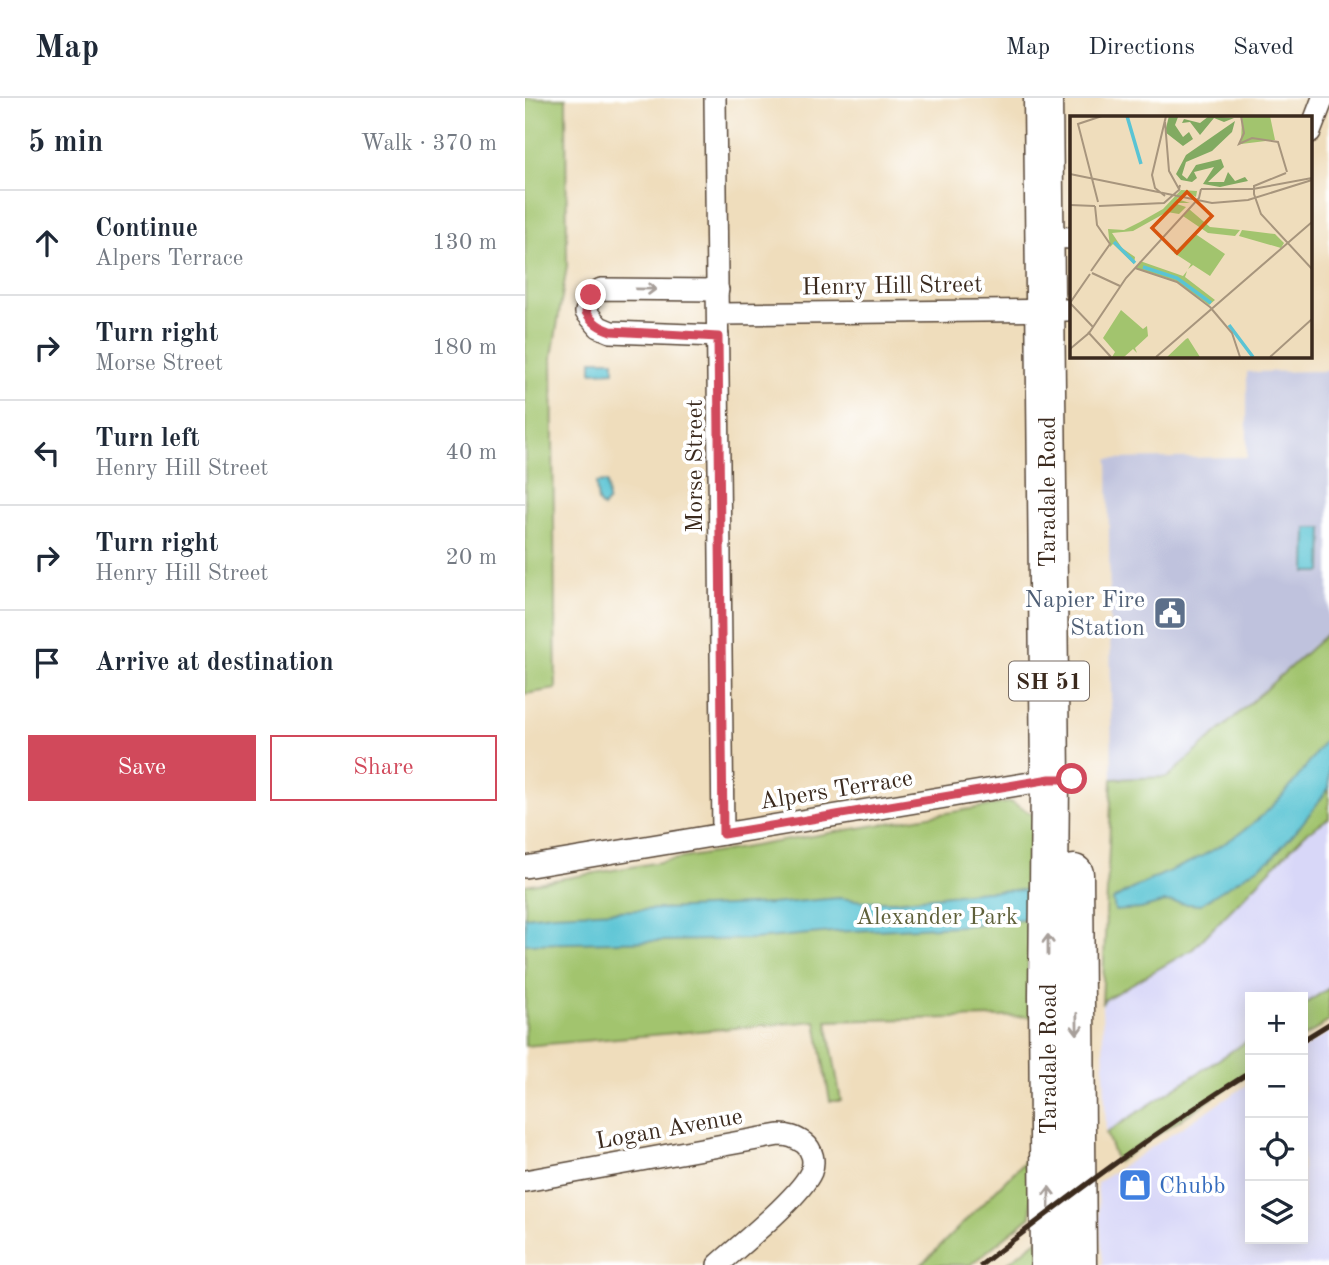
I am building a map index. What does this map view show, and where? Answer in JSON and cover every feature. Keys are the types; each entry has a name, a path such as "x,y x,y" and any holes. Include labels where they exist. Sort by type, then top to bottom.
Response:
{"highway":[{"name":"Taradale Road","path":"1043,98 1061,238"},
{"name":"Taradale Road","path":"1066,98 1057,309 1061,779 1077,1053 1077,1265"},
{"name":"Taradale Road","path":"1050,1265 1048,950 1061,779"}],"street":[{"name":"Morse Street","path":"715,98 723,834"},
{"path":"1311,129 1323,98"},
{"path":"718,290 601,289 591,295 586,312 599,327 611,331 718,337"},
{"name":"Henry Hill Street","path":"718,314 1057,309"},
{"name":"Alpers Terrace","path":"525,867 1061,779"},
{"name":"Logan Avenue","path":"525,1181 779,1135 797,1138 808,1146 813,1157 810,1175 718,1265"}],"shaded area":[{"path":"1329,371 1329,632 1168,777 1112,779 1108,459 1247,457 1247,372"},
{"path":"1329,818 1329,988 1308,1002 1308,992 1245,992 1245,1042 1106,1133 1104,1000 1305,834"},
{"path":"1329,1032 1329,1265 1103,1265 1097,1183 1245,1086 1245,1244 1308,1244 1308,1046"}],"green space":[{"path":"525,98 566,98 567,266 552,357 556,689 525,694"},
{"path":"1329,632 1329,818 1305,834 1193,949 1104,1000 1102,1004 1112,779 1168,777"},
{"name":"Alexander Park","path":"1011,802 1037,817 1041,1016 827,1021 841,1101 830,1101 816,1021 525,1046 525,885"},
{"path":"1329,988 1329,1021 1308,1035 1308,1002"},
{"path":"1245,1042 1245,1076 1117,1162 1106,1133"},
{"path":"1032,1154 1031,1216 970,1265 921,1265"},
{"path":"1045,1234 1042,1265 1005,1265"}],"water":[{"path":"592,360 614,360 614,371 592,372"},
{"path":"607,482 608,501 603,508 598,502 596,483"},
{"path":"1307,528 1323,528 1322,572 1306,572"},
{"path":"1329,733 1329,788 1271,859 1199,905 1165,902 1141,909 1115,911 1113,900 1214,850 1253,823 1286,792"},
{"path":"1029,890 1038,898 1031,918 960,926 832,932 755,939 525,944 525,917 552,914 771,904 839,898 895,901 985,891"}],"railway":[{"path":"1308,1037 1329,1024"},
{"path":"981,1265 1113,1165 1245,1075"}],"place":[{"name":"Napier Fire Station","path":"1170,613"},
{"name":"Chubb","path":"1135,1185"}],"route":[{"path":"591,295 586,312 599,327 611,331 718,337 723,834 1050,779 1072,779"}]}
